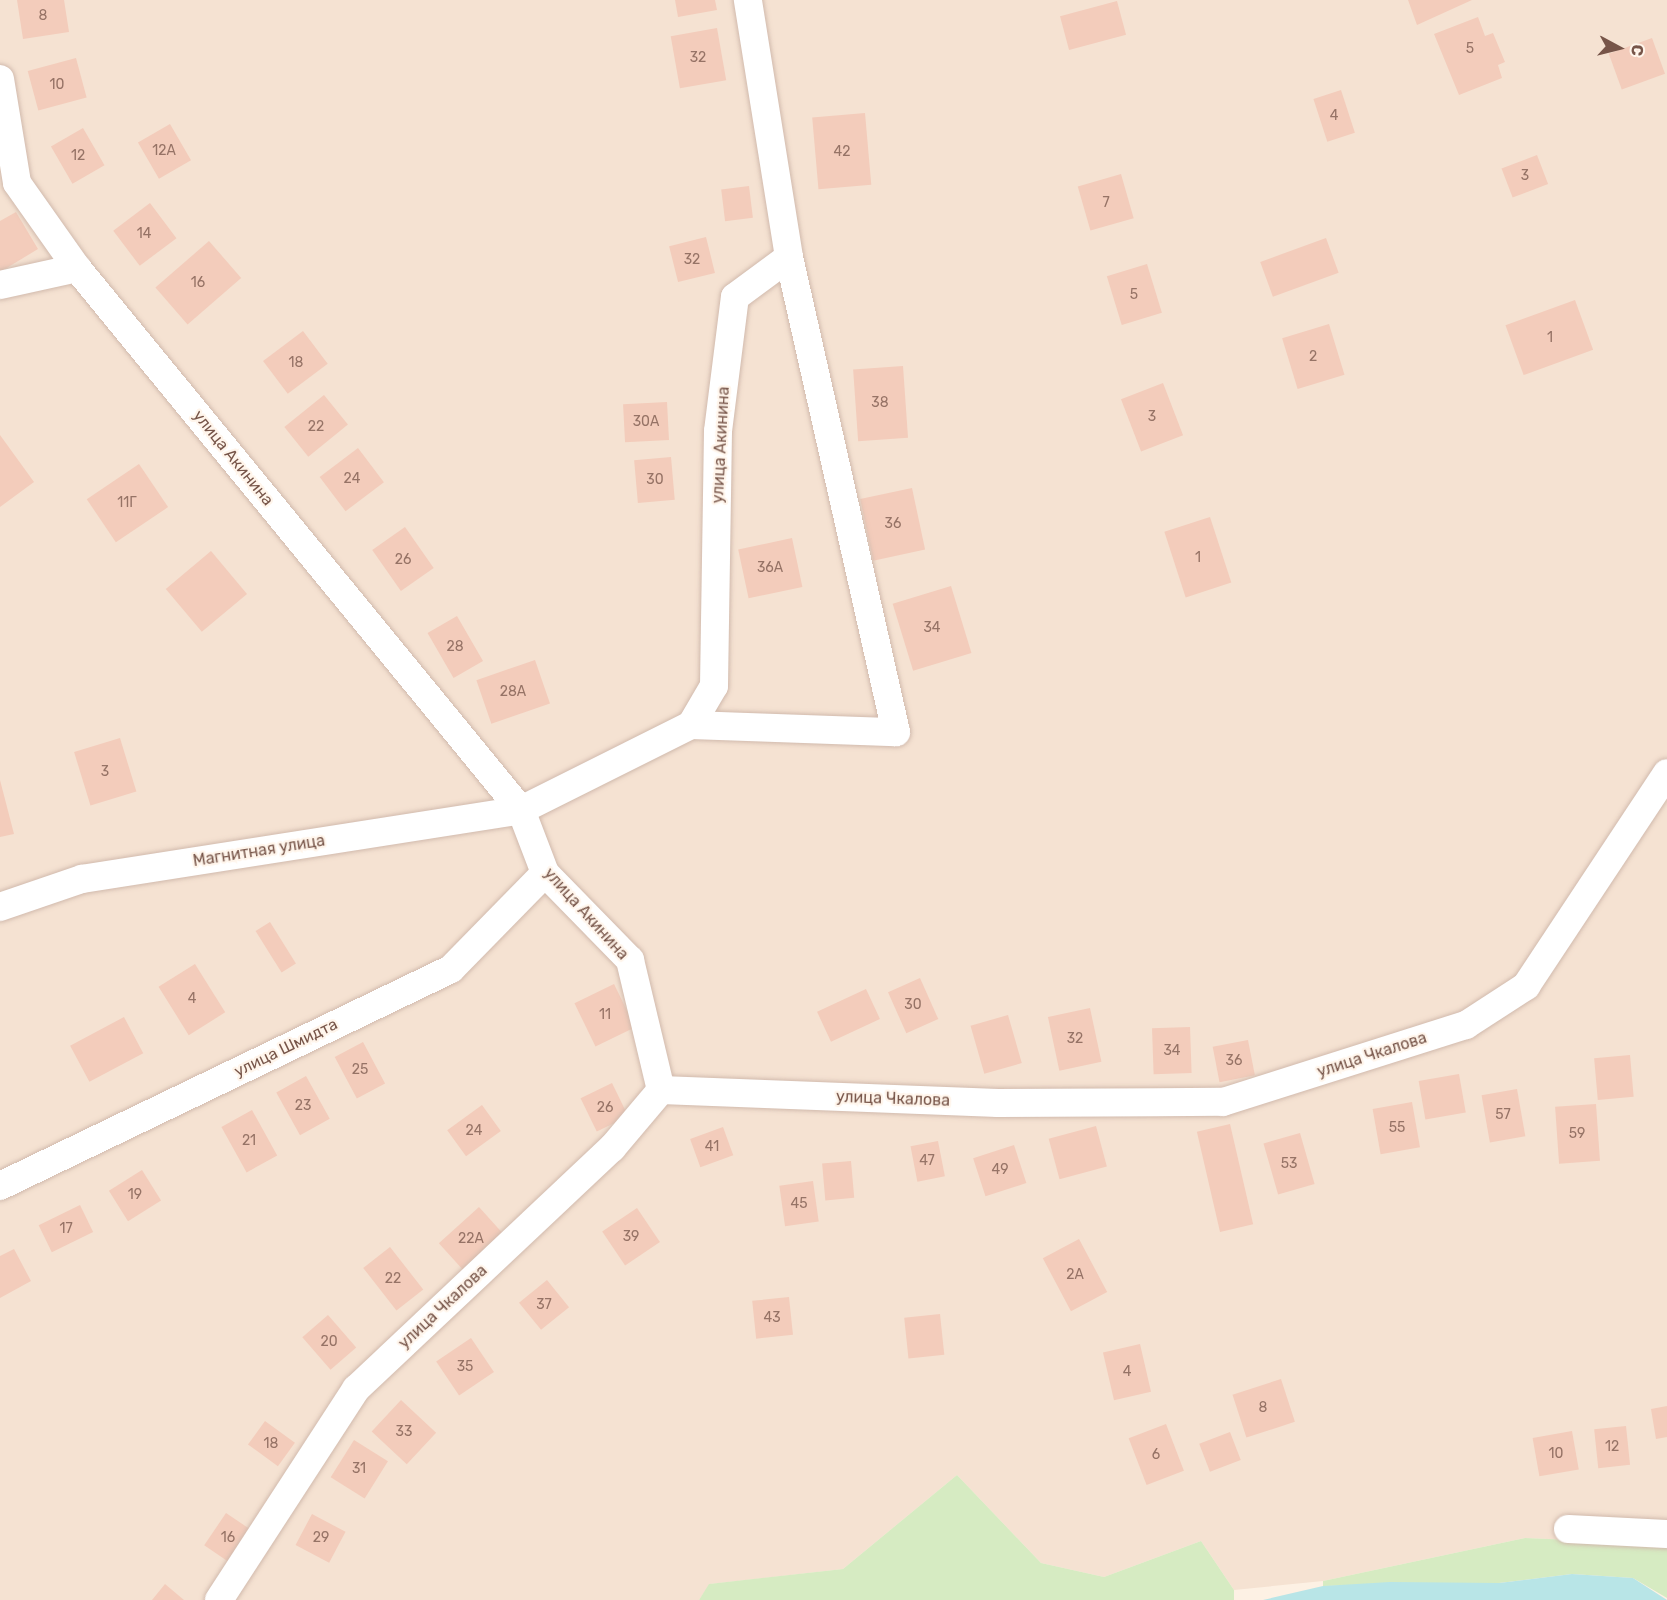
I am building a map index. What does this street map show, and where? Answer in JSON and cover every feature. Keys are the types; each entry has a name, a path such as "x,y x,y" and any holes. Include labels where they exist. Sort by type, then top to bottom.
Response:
{"street":[{"path":"521,810 691,725 896,732 789,257 748,0"},
{"name":"улица Акинина","path":"0,79 16,183 77,268 521,810 545,873 630,960 661,1090"},
{"name":"улица Акинина","path":"691,725 714,686 718,432 735,297 789,257"},
{"path":"0,285 77,268"},
{"name":"улица Чкалова","path":"219,1600 356,1389 612,1148 661,1090 998,1103 1223,1102 1466,1025 1526,986 1667,773"},
{"name":"Магнитная улица","path":"0,907 82,879 521,810"},
{"name":"улица Шмидта","path":"0,1186 451,969 545,873"},
{"path":"1568,1529 1667,1534"}],"shaded area":[{"path":"0,0 1667,0 1667,1544 1525,1538 1323,1581 1234,1590 1201,1541 1104,1577 1041,1563 957,1475 843,1569 710,1584 699,1600 0,1600"}],"green space":[{"path":"957,1475 1041,1563 1104,1577 1201,1541 1234,1590 1234,1600 699,1600 709,1584 843,1569"},
{"path":"1525,1538 1667,1544 1667,1598 1633,1578 1572,1574 1499,1583 1323,1586 1323,1581"}],"water":[{"path":"1572,1574 1633,1578 1667,1600 1263,1600 1323,1586 1390,1582 1499,1583"}],"building":[{"path":"17,0 64,0 69,32 23,39"},
{"path":"675,0 715,0 717,10 678,17"},
{"path":"1408,0 1472,0 1417,25"},
{"path":"1117,1 1126,35 1069,50 1060,16"},
{"path":"1478,17 1485,36 1493,33 1505,62 1498,65 1502,78 1459,95 1434,34"},
{"path":"717,28 726,80 680,88 671,36"},
{"path":"1652,38 1665,74 1622,89 1609,54"},
{"path":"76,58 87,98 38,111 28,71"},
{"path":"1341,90 1355,133 1327,142 1313,99"},
{"path":"865,113 871,185 818,189 812,118"},
{"path":"170,124 191,160 159,179 138,142"},
{"path":"83,128 105,165 72,184 51,146"},
{"path":"1537,155 1548,184 1513,198 1502,169"},
{"path":"1121,174 1134,218 1090,231 1078,186"},
{"path":"749,186 753,218 725,221 721,189"},
{"path":"150,203 176,238 140,266 113,231"},
{"path":"16,212 38,249 0,272 0,221"},
{"path":"706,237 715,273 678,282 669,246"},
{"path":"1326,238 1339,273 1273,297 1260,262"},
{"path":"209,241 241,278 188,325 155,288"},
{"path":"1147,264 1162,313 1122,325 1107,276"},
{"path":"1575,300 1593,350 1524,375 1505,325"},
{"path":"1329,324 1344,375 1298,389 1282,338"},
{"path":"303,331 328,364 288,394 263,361"},
{"path":"903,366 908,438 858,441 853,369"},
{"path":"1163,383 1183,435 1141,451 1121,399"},
{"path":"324,395 348,425 308,457 284,427"},
{"path":"667,402 669,440 625,442 623,404"},
{"path":"0,435 34,482 0,507"},
{"path":"358,448 384,482 346,511 320,477"},
{"path":"671,457 675,500 638,503 634,460"},
{"path":"139,464 168,507 116,542 87,499"},
{"path":"912,488 925,550 873,561 860,499"},
{"path":"1210,517 1231,583 1186,597 1164,532"},
{"path":"405,527 434,568 401,591 372,550"},
{"path":"792,538 802,587 749,598 738,549"},
{"path":"211,551 247,594 202,632 166,589"},
{"path":"951,586 971,653 913,671 893,604"},
{"path":"457,616 483,661 454,678 428,633"},
{"path":"535,660 550,703 491,724 476,680"},
{"path":"120,738 136,792 90,806 74,752"},
{"path":"0,780 14,834 0,837"},
{"path":"270,922 296,964 282,973 256,931"},
{"path":"195,964 225,1012 189,1035 159,987"},
{"path":"920,978 938,1019 906,1033 888,992"},
{"path":"614,984 635,1027 595,1046 574,1003"},
{"path":"866,989 880,1019 831,1042 817,1012"},
{"path":"1090,1008 1101,1062 1059,1071 1048,1017"},
{"path":"1008,1015 1022,1063 984,1074 971,1026"},
{"path":"124,1017 143,1053 89,1082 70,1046"},
{"path":"1190,1027 1192,1073 1154,1074 1152,1028"},
{"path":"1248,1040 1255,1075 1220,1082 1213,1047"},
{"path":"363,1042 385,1083 357,1099 335,1057"},
{"path":"1630,1055 1634,1097 1598,1100 1594,1058"},
{"path":"1459,1074 1466,1112 1425,1120 1419,1081"},
{"path":"306,1076 330,1119 300,1135 276,1092"},
{"path":"612,1083 628,1116 597,1132 581,1098"},
{"path":"1517,1089 1525,1136 1490,1143 1482,1095"},
{"path":"1412,1102 1420,1147 1381,1154 1373,1109"},
{"path":"1596,1104 1600,1161 1559,1164 1555,1107"},
{"path":"482,1105 501,1131 466,1156 447,1130"},
{"path":"252,1110 277,1155 247,1172 221,1127"},
{"path":"1230,1124 1253,1224 1220,1232 1197,1132"},
{"path":"1096,1126 1107,1167 1060,1179 1049,1139"},
{"path":"723,1127 733,1155 700,1167 690,1139"},
{"path":"1300,1133 1315,1184 1278,1194 1263,1143"},
{"path":"938,1141 945,1176 917,1182 911,1146"},
{"path":"1014,1145 1026,1183 985,1196 973,1158"},
{"path":"851,1161 854,1198 825,1200 822,1164"},
{"path":"142,1170 161,1201 128,1221 109,1191"},
{"path":"813,1181 819,1222 785,1226 779,1186"},
{"path":"80,1205 93,1232 52,1252 39,1225"},
{"path":"479,1207 504,1235 464,1271 439,1243"},
{"path":"637,1208 660,1242 625,1265 602,1231"},
{"path":"1079,1239 1107,1292 1071,1311 1043,1258"},
{"path":"390,1247 423,1290 396,1310 363,1268"},
{"path":"14,1249 31,1281 0,1298 0,1256"},
{"path":"547,1280 569,1307 541,1330 519,1303"},
{"path":"789,1297 793,1335 756,1339 752,1301"},
{"path":"940,1314 944,1355 908,1359 904,1318"},
{"path":"328,1315 356,1347 331,1370 302,1337"},
{"path":"471,1338 494,1372 459,1395 436,1361"},
{"path":"1140,1344 1151,1392 1114,1400 1103,1353"},
{"path":"1281,1379 1295,1422 1246,1438 1232,1395"},
{"path":"401,1400 436,1433 407,1464 372,1431"},
{"path":"1667,1406 1667,1437 1656,1439 1651,1409"},
{"path":"265,1421 295,1443 278,1466 248,1444"},
{"path":"1166,1424 1184,1471 1147,1485 1129,1438"},
{"path":"1626,1426 1630,1465 1598,1468 1594,1429"},
{"path":"1572,1431 1579,1469 1539,1476 1533,1438"},
{"path":"1230,1432 1241,1460 1210,1472 1199,1444"},
{"path":"354,1440 388,1461 365,1499 331,1477"},
{"path":"226,1513 253,1531 231,1563 204,1545"},
{"path":"312,1514 346,1532 329,1563 296,1545"},
{"path":"165,1584 184,1600 152,1600"}]}
